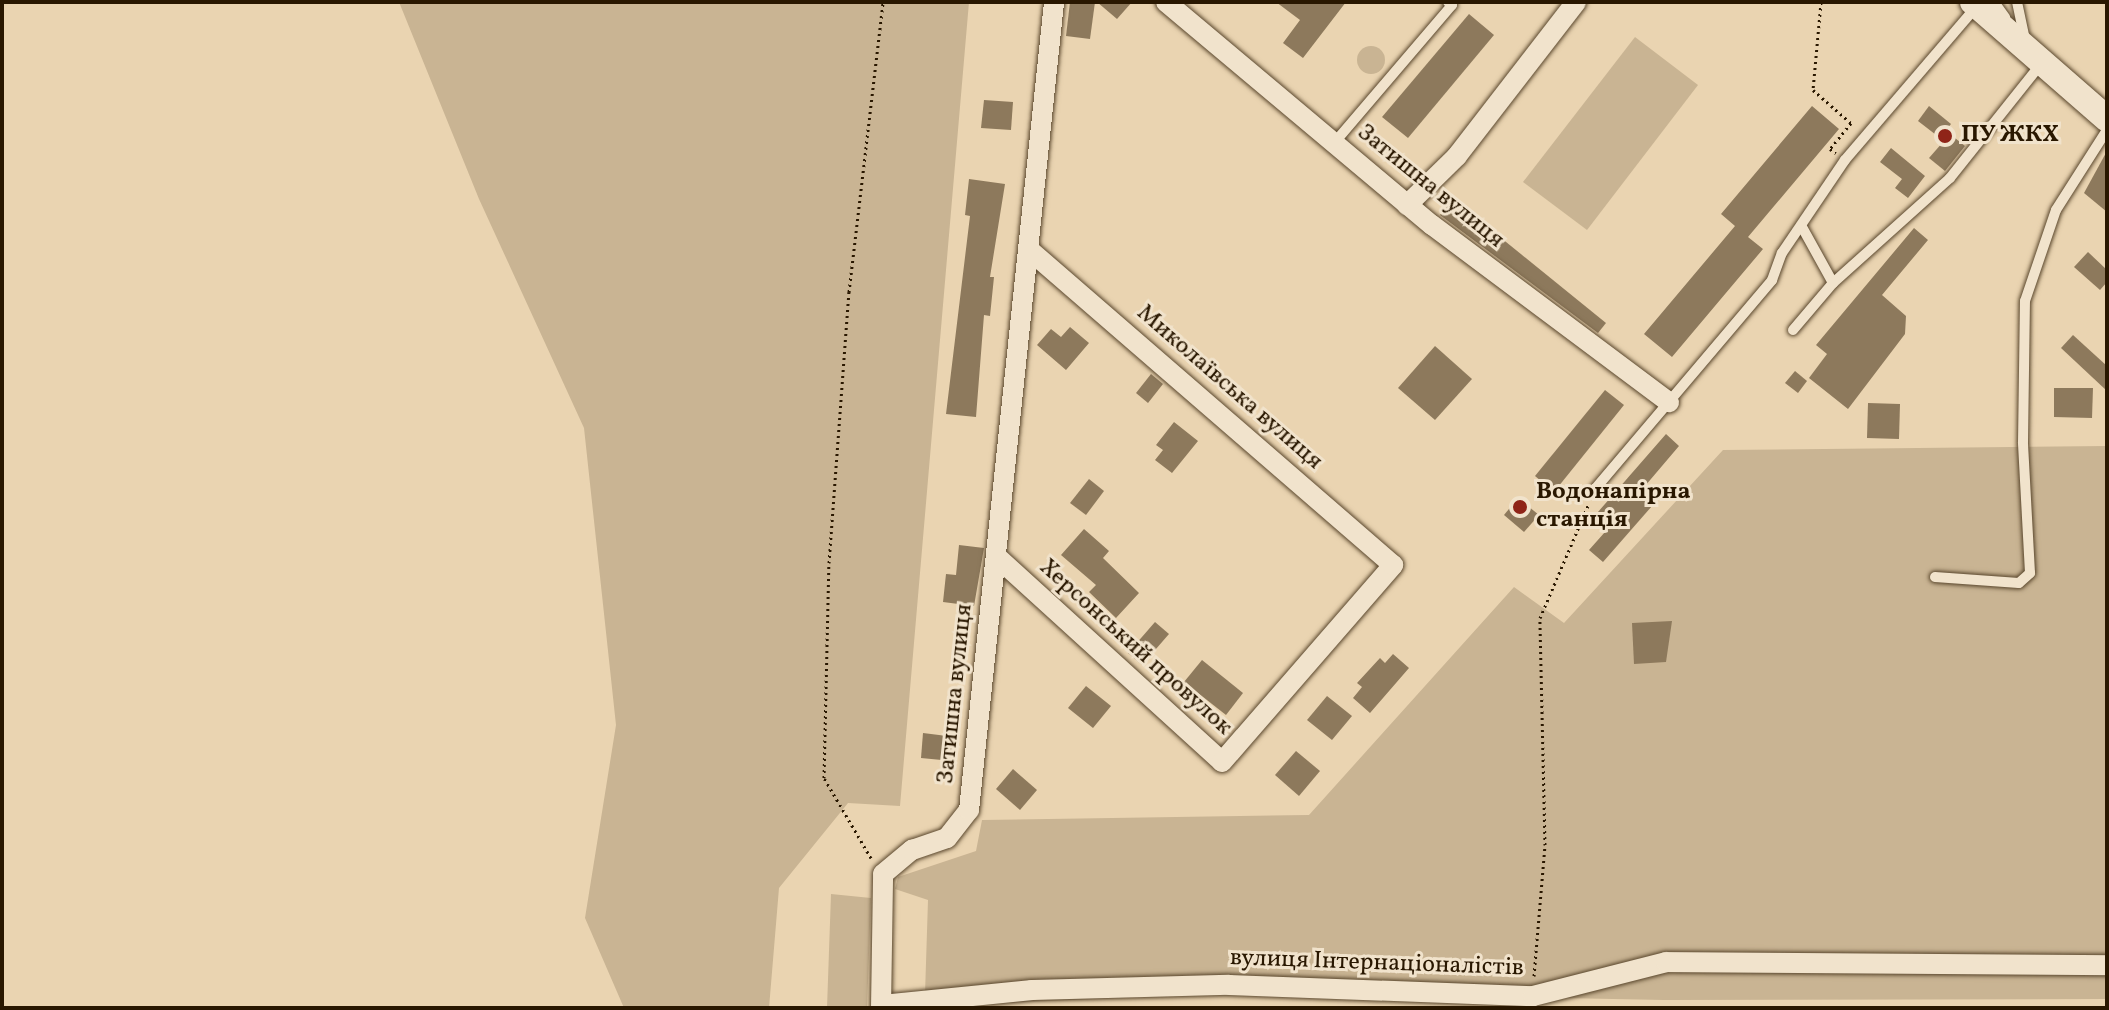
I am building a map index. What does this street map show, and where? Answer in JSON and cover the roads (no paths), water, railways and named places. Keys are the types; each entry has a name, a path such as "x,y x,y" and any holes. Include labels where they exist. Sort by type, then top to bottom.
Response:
{"street":[{"name":"Затишна вулиця","path":"882,1006 883,874 912,850 947,838 969,810 1031,251 1054,2"},
{"name":"Затишна вулиця","path":"1166,2 1407,205 1669,402"},
{"path":"1407,205 1457,156 1576,2"},
{"path":"1982,3 2107,119"},
{"name":"Миколаївська вулиця","path":"1031,251 1393,565"},
{"name":"Херсонський провулок","path":"997,557 1222,762 1393,565"},
{"name":"вулиця Інтернаціоналістів","path":"882,1006 1032,990 1229,985 1533,996 1666,962 2107,965"}],"lane":[{"path":"1335,142 1452,5 1448,2"},
{"path":"1793,330 1833,283 1950,178 2035,55 2017,2"},
{"path":"1595,489 1772,280 1782,253 1845,160 1982,3"},
{"path":"1935,577 2019,583 2030,573 2023,442 2025,301 2056,210 2107,130"},
{"path":"1802,227 1833,283"}],"place":[{"name":"ПУ ЖКХ","path":"1945,136"},
{"name":"Водонапірна станція","path":"1520,507"}]}
